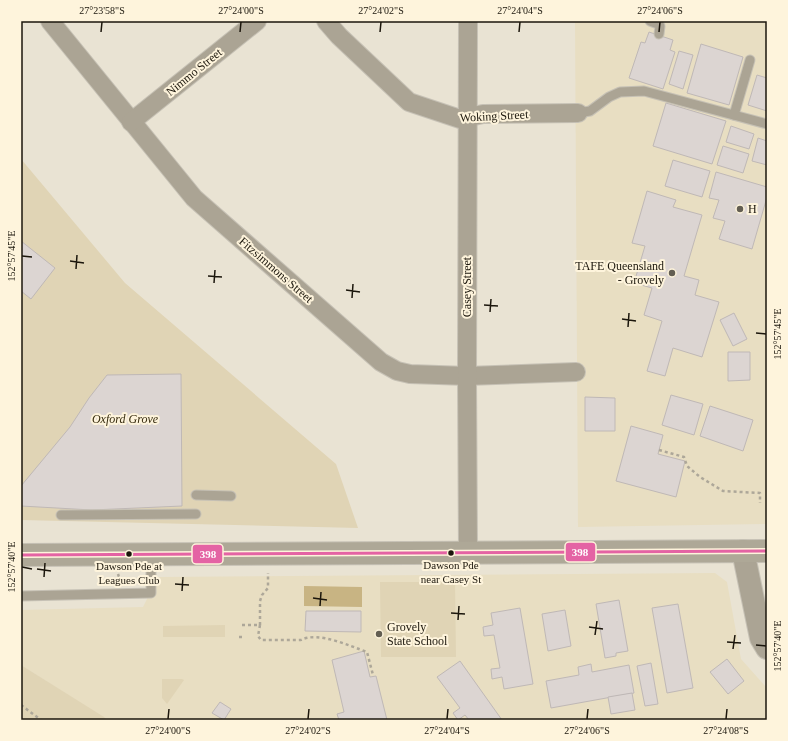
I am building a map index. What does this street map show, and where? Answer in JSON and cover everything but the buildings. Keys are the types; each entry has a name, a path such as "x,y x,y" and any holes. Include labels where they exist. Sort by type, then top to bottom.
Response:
{"main road":[{"path":"21,555 767,551"}],"street":[{"name":"Fitzsimmons Street","path":"50,21 194,198 381,362 396,371 410,374 467,376 576,372"},
{"name":"Nimmo Street","path":"131,122 257,21"},
{"name":"Woking Street","path":"326,21 339,36 409,102 460,119 483,114 578,113"},
{"name":"Casey Street","path":"468,21 468,553"},
{"path":"744,551 762,638 767,648"}],"lane":[{"path":"650,21 660,26 659,34"},
{"path":"734,115 750,60"},
{"path":"578,113 590,111 609,97 620,92 644,91 767,124"},
{"path":"196,495 231,496"},
{"path":"61,515 196,514"},
{"path":"21,596 151,593 151,554"}],"path":[{"path":"659,450 684,457 687,466 700,477 723,491 760,493 760,503"},
{"path":"268,573 268,588 262,595 260,601 260,625 258,636 261,640 329,638 367,652 373,675"},
{"path":"242,625 260,625"},
{"path":"21,705 41,720"}],"shaded area":[{"name":"TAFE Queensland - Grovely","path":"575,21 767,21 767,524 578,527"},
{"name":"Grovely State School","path":"715,573 727,582 741,659 767,688 767,720 107,720 21,665 21,610 143,607 158,577"},
{"path":"304,586 362,587 362,607 304,606"}],"green space":[{"name":"Oxford Grove","path":"21,159 125,283 336,464 358,528 21,520"},
{"path":"380,582 455,582 456,657 381,657"},
{"path":"225,625 225,637 163,637 163,626"},
{"path":"21,665 104,717 107,720 21,720"},
{"path":"162,679 184,680 167,704 162,698"}],"transit line":[{"name":"398","path":"21,555 767,551"}],"place":[{"name":"H","path":"740,209"},
{"name":"TAFE Queensland - Grovely","path":"672,273"},
{"name":"Dawson Pde near Casey St","path":"451,553"},
{"name":"Dawson Pde at Leagues Club","path":"129,554"},
{"name":"Grovely State School","path":"379,634"}]}
